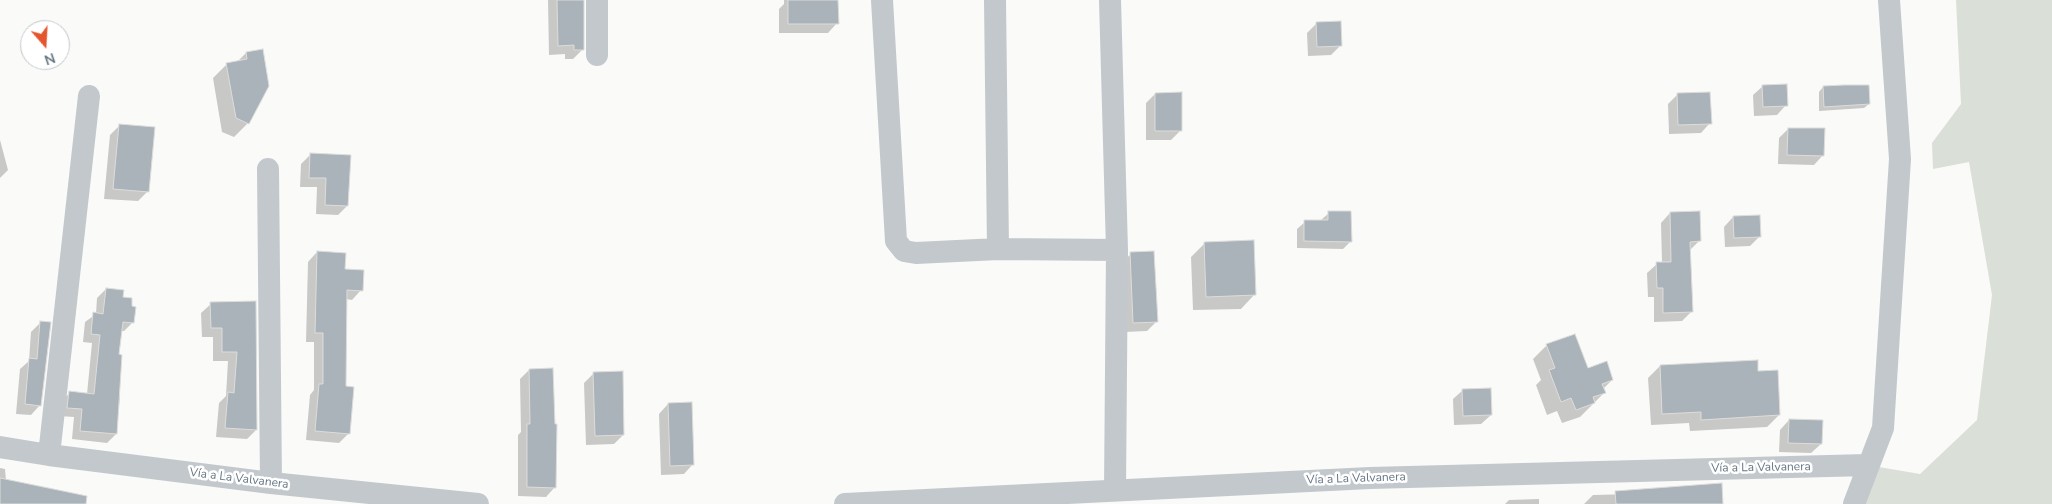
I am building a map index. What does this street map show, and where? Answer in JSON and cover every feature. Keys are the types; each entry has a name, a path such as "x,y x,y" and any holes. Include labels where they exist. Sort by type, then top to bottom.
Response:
{"street":[{"path":"597,0 597,55"},
{"path":"882,0 896,242 904,251 916,253 998,249 1117,250"},
{"path":"995,0 998,249"},
{"path":"1110,0 1117,250 1115,490"},
{"path":"1854,504 1867,465 1883,428 1900,159 1889,0"},
{"path":"49,455 89,96"},
{"path":"268,169 271,483"},
{"name":"Vía a La Valvanera","path":"0,447 271,483 478,504"},
{"name":"Vía a La Valvanera","path":"846,504 1370,478 1867,465"}],"shaded area":[{"path":"1956,0 2052,0 2052,504 1854,504 1867,465 1920,474 1977,420 1992,295 1969,162 1933,169 1932,143 1961,104"}],"building":[{"path":"557,0 584,0 584,50 574,50 574,45 558,46"},
{"path":"788,0 838,0 839,24 788,24"},
{"path":"1341,21 1342,46 1317,47 1316,22"},
{"path":"263,49 269,86 249,124 236,118 226,63 247,59 246,52"},
{"path":"1787,84 1788,106 1763,107 1762,85"},
{"path":"1869,85 1870,104 1824,107 1823,86"},
{"path":"1182,92 1182,131 1155,131 1155,93"},
{"path":"1710,92 1712,124 1678,125 1677,93"},
{"path":"119,124 155,127 149,192 113,189"},
{"path":"1788,128 1825,128 1824,156 1787,155"},
{"path":"310,153 351,155 348,206 325,205 326,178 309,178"},
{"path":"1328,211 1351,211 1352,242 1304,241 1304,220 1328,220"},
{"path":"1700,211 1701,241 1690,242 1693,312 1663,313 1663,288 1657,288 1656,262 1671,262 1670,212"},
{"path":"1760,215 1761,237 1734,238 1733,216"},
{"path":"1254,240 1256,295 1206,297 1204,242"},
{"path":"317,251 346,253 345,269 364,270 363,291 347,290 346,386 354,387 350,434 315,431 319,384 323,384 323,333 315,333"},
{"path":"1154,251 1158,322 1133,323 1130,252"},
{"path":"106,288 124,290 123,297 132,298 132,306 136,307 134,323 123,322 119,354 122,355 117,434 80,431 82,409 67,408 69,391 94,394 100,335 91,334 93,312 103,314"},
{"path":"256,301 257,430 225,428 228,392 234,393 237,352 222,352 222,328 211,328 210,302"},
{"path":"40,321 51,322 41,406 25,404 29,358 37,359"},
{"path":"1575,334 1588,368 1607,361 1613,380 1602,384 1606,393 1593,397 1595,403 1576,410 1571,398 1561,402 1549,370 1555,368 1546,344"},
{"path":"1758,360 1758,371 1778,370 1780,415 1701,420 1701,412 1662,414 1660,365"},
{"path":"553,368 555,424 557,424 556,488 527,487 527,424 530,424 529,369"},
{"path":"623,371 624,435 595,436 593,372"},
{"path":"1491,388 1492,415 1463,416 1462,389"},
{"path":"692,402 694,465 670,466 668,403"},
{"path":"1789,419 1823,420 1822,444 1788,443"},
{"path":"0,478 87,496 86,504 0,504"},
{"path":"1722,483 1723,504 1616,504 1615,491"}]}
